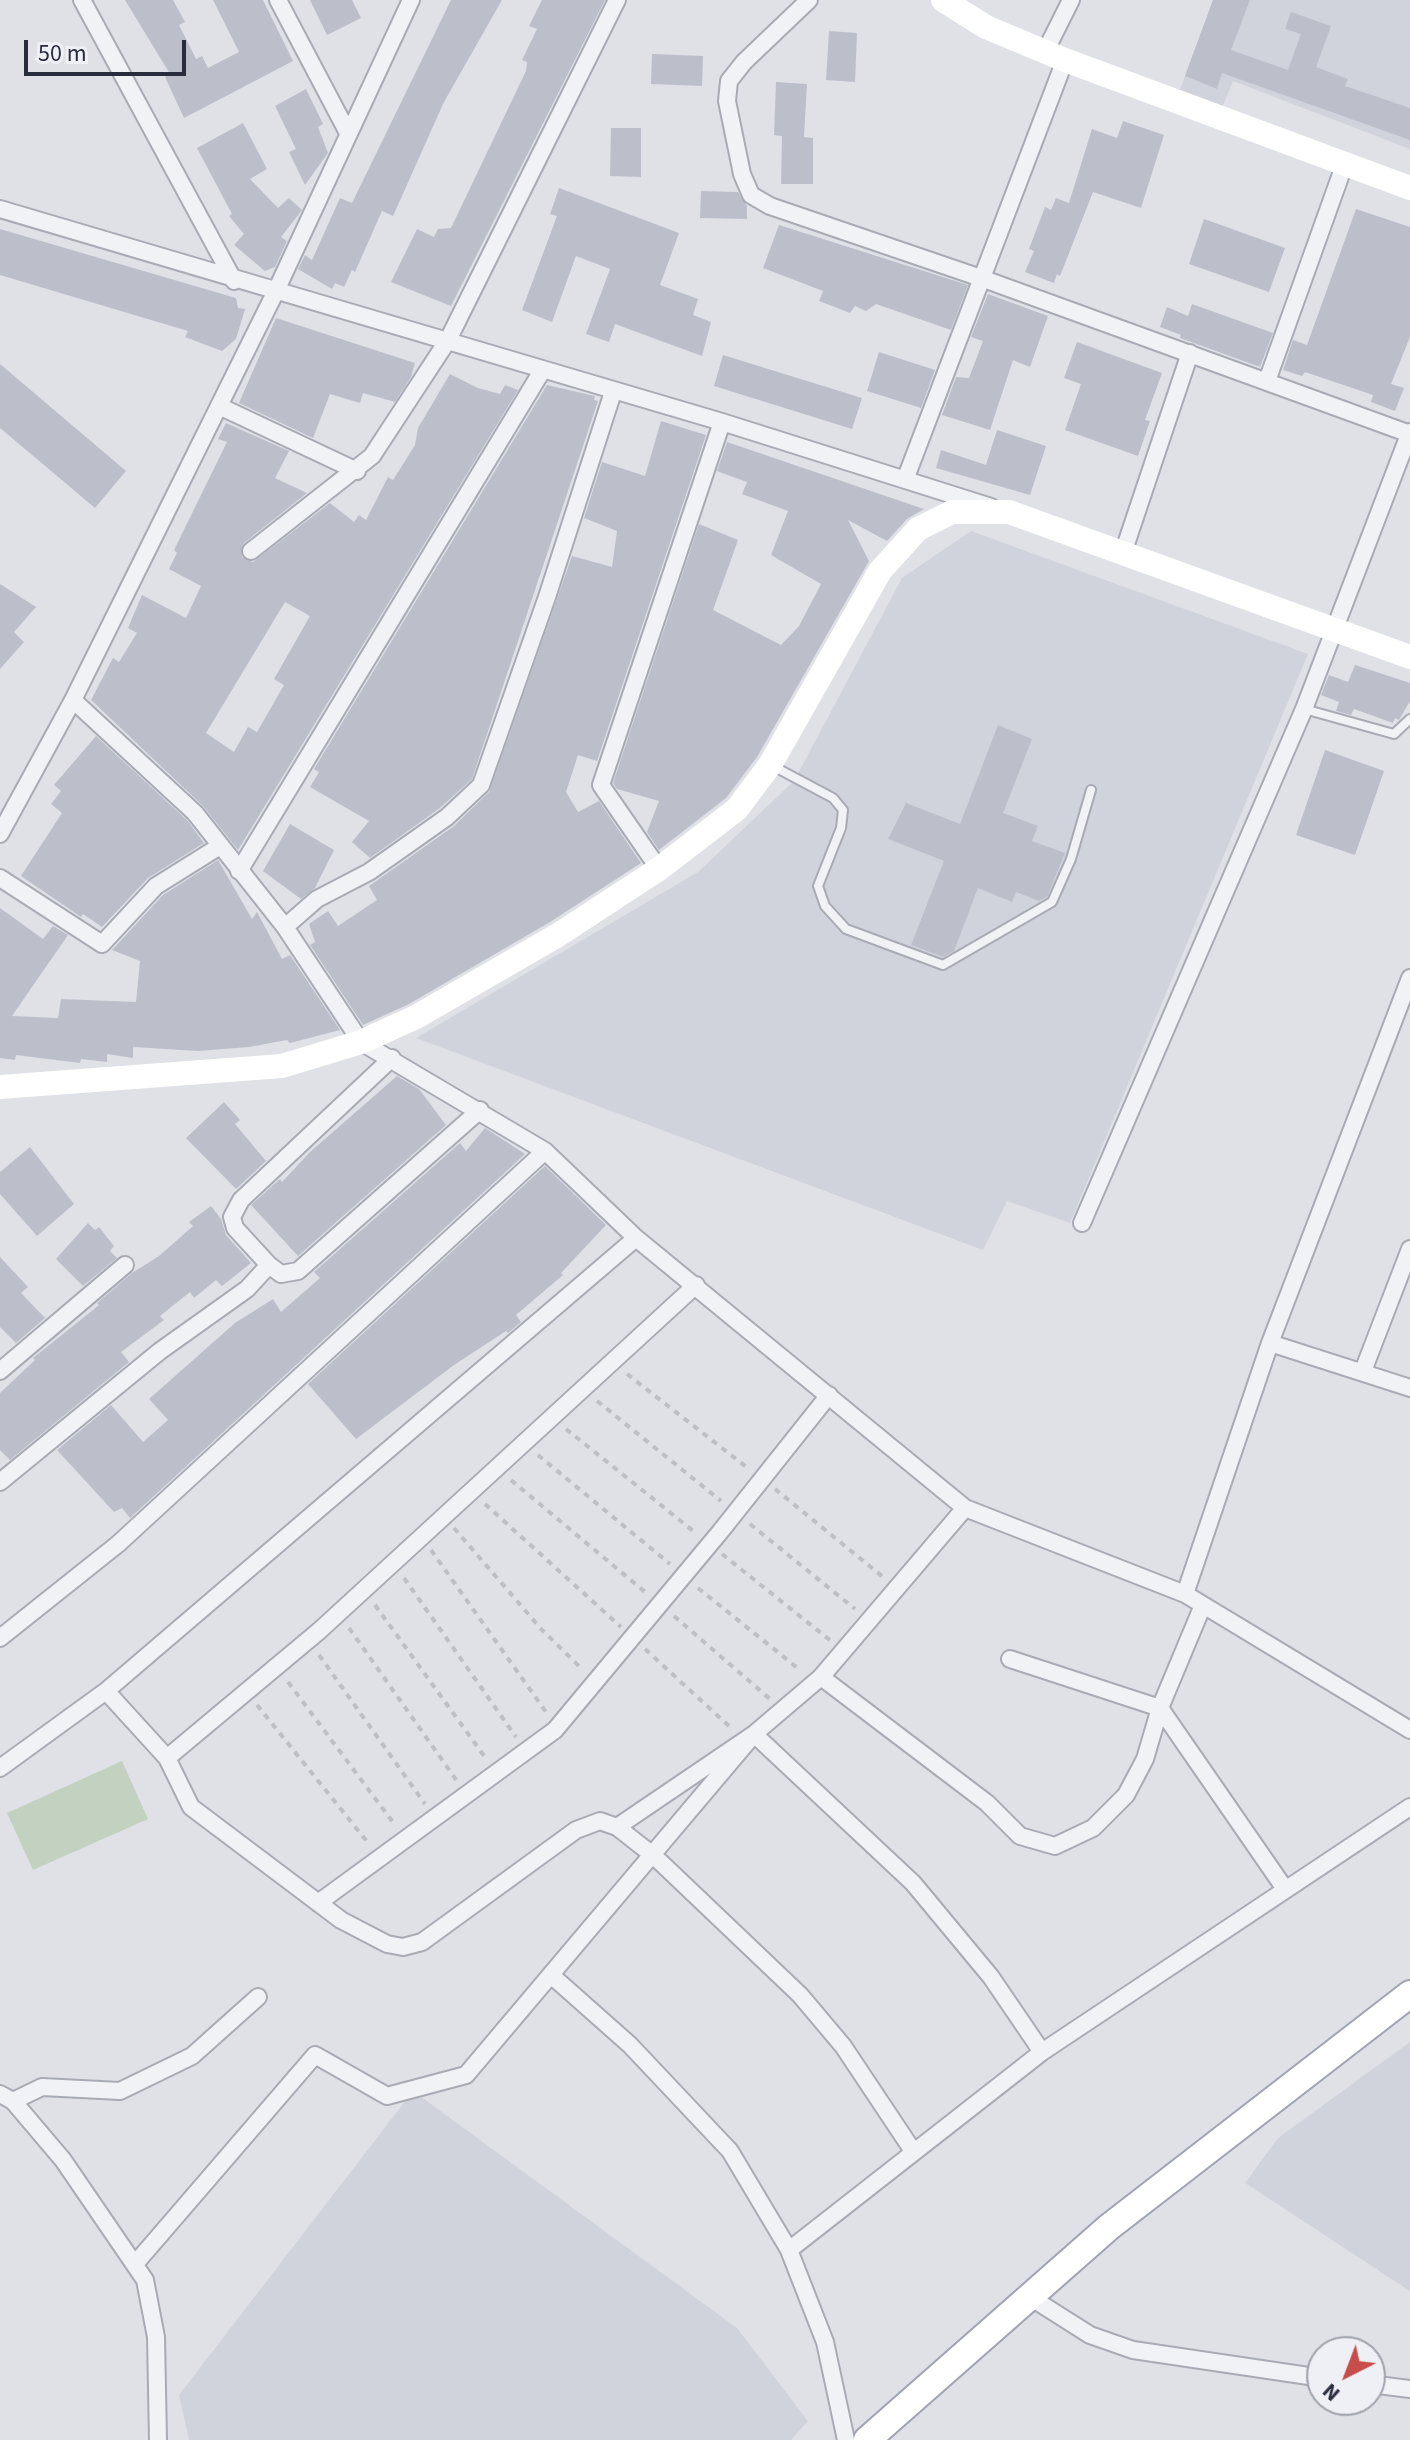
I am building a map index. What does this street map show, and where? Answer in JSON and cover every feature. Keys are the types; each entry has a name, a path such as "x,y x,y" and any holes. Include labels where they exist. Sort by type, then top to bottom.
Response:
{"main road":[{"path":"943,0 986,27 1410,188"},
{"path":"0,1087 282,1066 361,1042 416,1017 545,943 659,869 737,809 770,765 880,571 918,529 952,512 1009,512 1410,657"},
{"path":"867,2440 1109,2227 1410,1994"}],"street":[{"path":"82,0 234,281"},
{"path":"278,0 347,131"},
{"path":"0,834 73,700 275,293 347,131 411,0"},
{"path":"251,551 315,498 357,471 372,456 448,340 617,0"},
{"path":"809,0 744,62 729,81 727,101 742,174 751,195 770,206 981,278 1410,433 1304,709 1082,1223"},
{"path":"905,480 981,278 1056,55 1071,0"},
{"path":"1267,381 1345,163"},
{"path":"0,209 234,281 448,340 542,371 722,422 1009,512"},
{"path":"1123,553 1190,353"},
{"path":"239,871 542,371"},
{"path":"285,927 317,899 369,872 447,817 481,785 613,392"},
{"path":"219,406 357,471"},
{"path":"659,869 601,785 722,422"},
{"path":"73,700 195,813 285,927 361,1042 545,1151 636,1238 965,1508 1185,1594 1410,1730"},
{"path":"0,878 102,944 156,886 220,846"},
{"path":"1185,1594 1270,1343 1410,978"},
{"path":"392,1058 241,1200 232,1217 235,1228 281,1274 298,1271 480,1110"},
{"path":"0,1638 118,1544 545,1151"},
{"path":"0,1768 106,1691 636,1238"},
{"path":"1363,1371 1410,1249"},
{"path":"1,1369 125,1265"},
{"path":"0,1482 160,1351 247,1289 269,1265"},
{"path":"167,1758 339,1613 696,1285"},
{"path":"1270,1343 1410,1388"},
{"path":"318,1903 497,1775 557,1727 736,1513 829,1395"},
{"path":"617,1827 749,1737 818,1680 965,1508"},
{"path":"818,1680 987,1803 1020,1836 1055,1846 1093,1828 1126,1795 1145,1759 1160,1708 1203,1605"},
{"path":"1010,1659 1160,1708 1285,1889"},
{"path":"106,1691 167,1758 191,1807 341,1920 387,1944 412,1945 422,1942 576,1830 600,1821 617,1827 654,1856 800,1995 843,2046 913,2151"},
{"path":"135,2264 315,2055 387,2096 466,2075 654,1856 749,1737"},
{"path":"749,1737 913,1883 991,1977 1042,2052"},
{"path":"789,2250 1042,2052 1410,1807"},
{"path":"551,1975 630,2045 730,2151 789,2250 825,2342 846,2440"},
{"path":"158,2440 156,2337 145,2280 63,2160 6,2098 42,2087 120,2091 192,2056 258,1997"},
{"path":"1030,2297 1090,2335 1133,2350 1306,2376"},
{"path":"1386,2386 1410,2389"}],"lane":[{"path":"1304,709 1394,734 1410,719"},
{"path":"770,765 833,798 843,810 841,828 818,886 825,906 846,929 943,965 1052,902 1071,859 1091,790"}],"path":[{"path":"612,1362 896,1588"},
{"path":"582,1390 869,1620"},
{"path":"552,1418 843,1651"},
{"path":"524,1444 684,1576 818,1680"},
{"path":"497,1468 783,1709"},
{"path":"472,1491 749,1737"},
{"path":"444,1517 542,1630 596,1683"},
{"path":"422,1537 557,1727"},
{"path":"393,1563 527,1752"},
{"path":"364,1590 497,1775"},
{"path":"339,1613 468,1796"},
{"path":"308,1640 436,1819"},
{"path":"276,1667 406,1840"},
{"path":"246,1692 380,1859"}],"shaded area":[{"path":"1213,0 1410,0 1410,149 1233,81 1222,108 1179,92"},
{"path":"971,531 1308,654 1070,1223 1007,1201 983,1250 416,1038 698,872 794,781 902,578"},
{"path":"1410,2042 1410,2291 1245,2183 1278,2138"},
{"path":"413,2091 737,2328 808,2421 791,2440 189,2440 179,2395"}],"green space":[{"path":"122,1761 148,1819 33,1870 7,1813"}],"building":[{"path":"125,0 173,0 185,22 179,25 196,59 202,56 208,68 239,52 213,0 263,0 293,61 184,118 165,77 170,74"},
{"path":"310,0 352,0 361,18 327,35"},
{"path":"451,0 502,0 444,102 393,216 382,211 355,272 352,270 344,287 335,283 332,289 298,269 305,255 312,260 340,198 352,203"},
{"path":"542,0 605,0 451,306 391,282 417,229 434,237 438,229 451,228 526,71 527,62 522,60 537,29 529,26"},
{"path":"1213,0 1250,0 1231,50 1288,70 1301,34 1285,29 1291,12 1331,26 1316,67 1348,79 1345,86 1410,108 1410,140 1222,73 1217,89 1185,76"},
{"path":"829,31 857,33 855,82 826,80"},
{"path":"652,54 703,56 702,86 651,84"},
{"path":"776,82 807,84 804,137 813,138 813,184 781,184 782,136 774,135"},
{"path":"306,89 323,124 318,127 328,153 305,185 289,152 296,149 275,106"},
{"path":"1123,121 1164,135 1141,208 1093,192 1060,276 1057,274 1054,283 1025,272 1034,251 1029,249 1045,207 1051,210 1056,198 1069,203 1092,129 1117,138"},
{"path":"243,123 267,169 250,179 278,208 289,198 302,210 281,237 287,241 275,267 265,271 234,245 244,234 229,216 232,214 197,148"},
{"path":"611,128 641,128 641,177 610,176"},
{"path":"559,188 679,233 660,285 698,299 693,315 711,322 702,356 615,324 609,342 586,334 610,269 576,256 552,322 522,310 557,216 550,214"},
{"path":"701,191 738,192 747,206 747,219 700,218"},
{"path":"1356,209 1410,227 1410,337 1391,384 1404,388 1395,411 1371,402 1373,395 1305,372 1302,376 1283,370 1293,340 1307,345"},
{"path":"1204,219 1285,248 1269,292 1189,264"},
{"path":"779,225 968,285 951,330 876,304 866,311 855,306 850,313 819,301 823,291 763,268"},
{"path":"0,229 236,298 238,308 245,309 236,339 222,351 185,337 188,331 0,275"},
{"path":"988,294 1048,316 1030,367 1013,360 990,430 942,415 956,377 969,378 983,341 971,337"},
{"path":"1192,304 1273,333 1260,367 1180,338 1181,335 1160,327 1167,307 1188,316"},
{"path":"276,318 415,363 411,377 395,402 363,393 360,403 330,394 313,438 239,403"},
{"path":"1077,342 1162,373 1145,420 1150,421 1138,456 1065,430 1081,384 1064,378"},
{"path":"879,352 935,370 921,408 867,391"},
{"path":"723,355 862,398 852,429 714,386"},
{"path":"0,364 126,471 95,508 0,428"},
{"path":"450,374 478,388 500,394 505,385 518,390 238,850 202,805 91,700 113,658 119,662 137,633 128,628 142,595 186,618 201,586 169,569 177,553 174,550 227,442 218,439 226,423 289,451 275,478 307,493 244,543 242,557 253,562 330,503 354,522 359,515 366,520 388,477 393,480 415,445 418,428","holes":["285,602 310,616 274,679 284,685 257,732 248,727 234,752 206,733"]},
{"path":"547,385 595,396 594,400 598,401 472,779 440,808 370,858 352,842 369,821 310,787 319,772 314,769"},
{"path":"661,421 706,435 597,761 578,755 566,792 578,812 599,801 641,863 550,922 409,1004 363,1025 310,945 315,942 309,924 328,911 338,926 377,900 369,886 454,826 489,792 572,556 612,567 617,531 584,518 602,462 645,476"},
{"path":"997,430 1046,446 1030,495 936,468 941,450 986,465"},
{"path":"727,442 924,509 907,519 887,541 848,520 869,561 757,757 726,798 659,850 647,832 659,801 617,789 613,783 699,524 738,540 713,610 781,645 799,626 821,584 771,555 788,511 742,494 747,482 717,471"},
{"path":"0,584 36,607 14,632 24,642 0,669"},
{"path":"1355,665 1410,683 1410,701 1399,720 1395,718 1393,723 1354,709 1351,715 1336,711 1339,702 1321,695 1329,675 1348,682"},
{"path":"998,725 1032,739 1003,813 1038,826 1032,841 1065,853 1047,897 1039,901 1016,892 1012,902 978,888 954,951 943,957 911,945 944,861 888,839 906,803 960,824"},
{"path":"96,736 187,820 204,843 148,878 102,927 83,914 81,917 21,876 62,813 51,804 61,791 54,785"},
{"path":"1325,750 1384,771 1355,855 1296,835"},
{"path":"290,824 334,850 315,888 301,899 263,871"},
{"path":"218,860 252,919 257,912 282,959 290,955 340,1030 290,1043 287,1040 249,1047 198,1051 133,1047 133,1058 107,1054 107,1062 81,1059 80,1063 16,1055 15,1060 0,1058 0,908 43,939 53,926 68,935 12,1016 58,1018 61,999 136,1002 140,961 112,950 163,895"},
{"path":"397,1076 419,1089 446,1125 298,1256 251,1205 280,1179 282,1182 310,1152"},
{"path":"224,1102 240,1120 235,1124 266,1161 236,1189 186,1138"},
{"path":"485,1128 525,1154 130,1518 122,1508 114,1512 57,1450 111,1405 143,1442 168,1420 149,1399 235,1323 273,1299 281,1312 320,1278 314,1272 460,1143 466,1151"},
{"path":"30,1147 74,1204 37,1236 0,1194 0,1172"},
{"path":"545,1166 606,1225 561,1273 563,1275 516,1315 521,1322 454,1365 356,1439 308,1384"},
{"path":"211,1206 221,1219 226,1235 251,1263 222,1286 216,1280 194,1298 190,1292 160,1316 164,1320 121,1352 129,1362 10,1460 0,1450 0,1393 35,1360 33,1358 99,1305 97,1303 132,1273 159,1256 193,1226 189,1222"},
{"path":"88,1223 95,1230 99,1227 114,1246 110,1251 117,1258 83,1286 56,1259"},
{"path":"0,1257 28,1287 21,1293 45,1318 16,1343 0,1327"}]}
